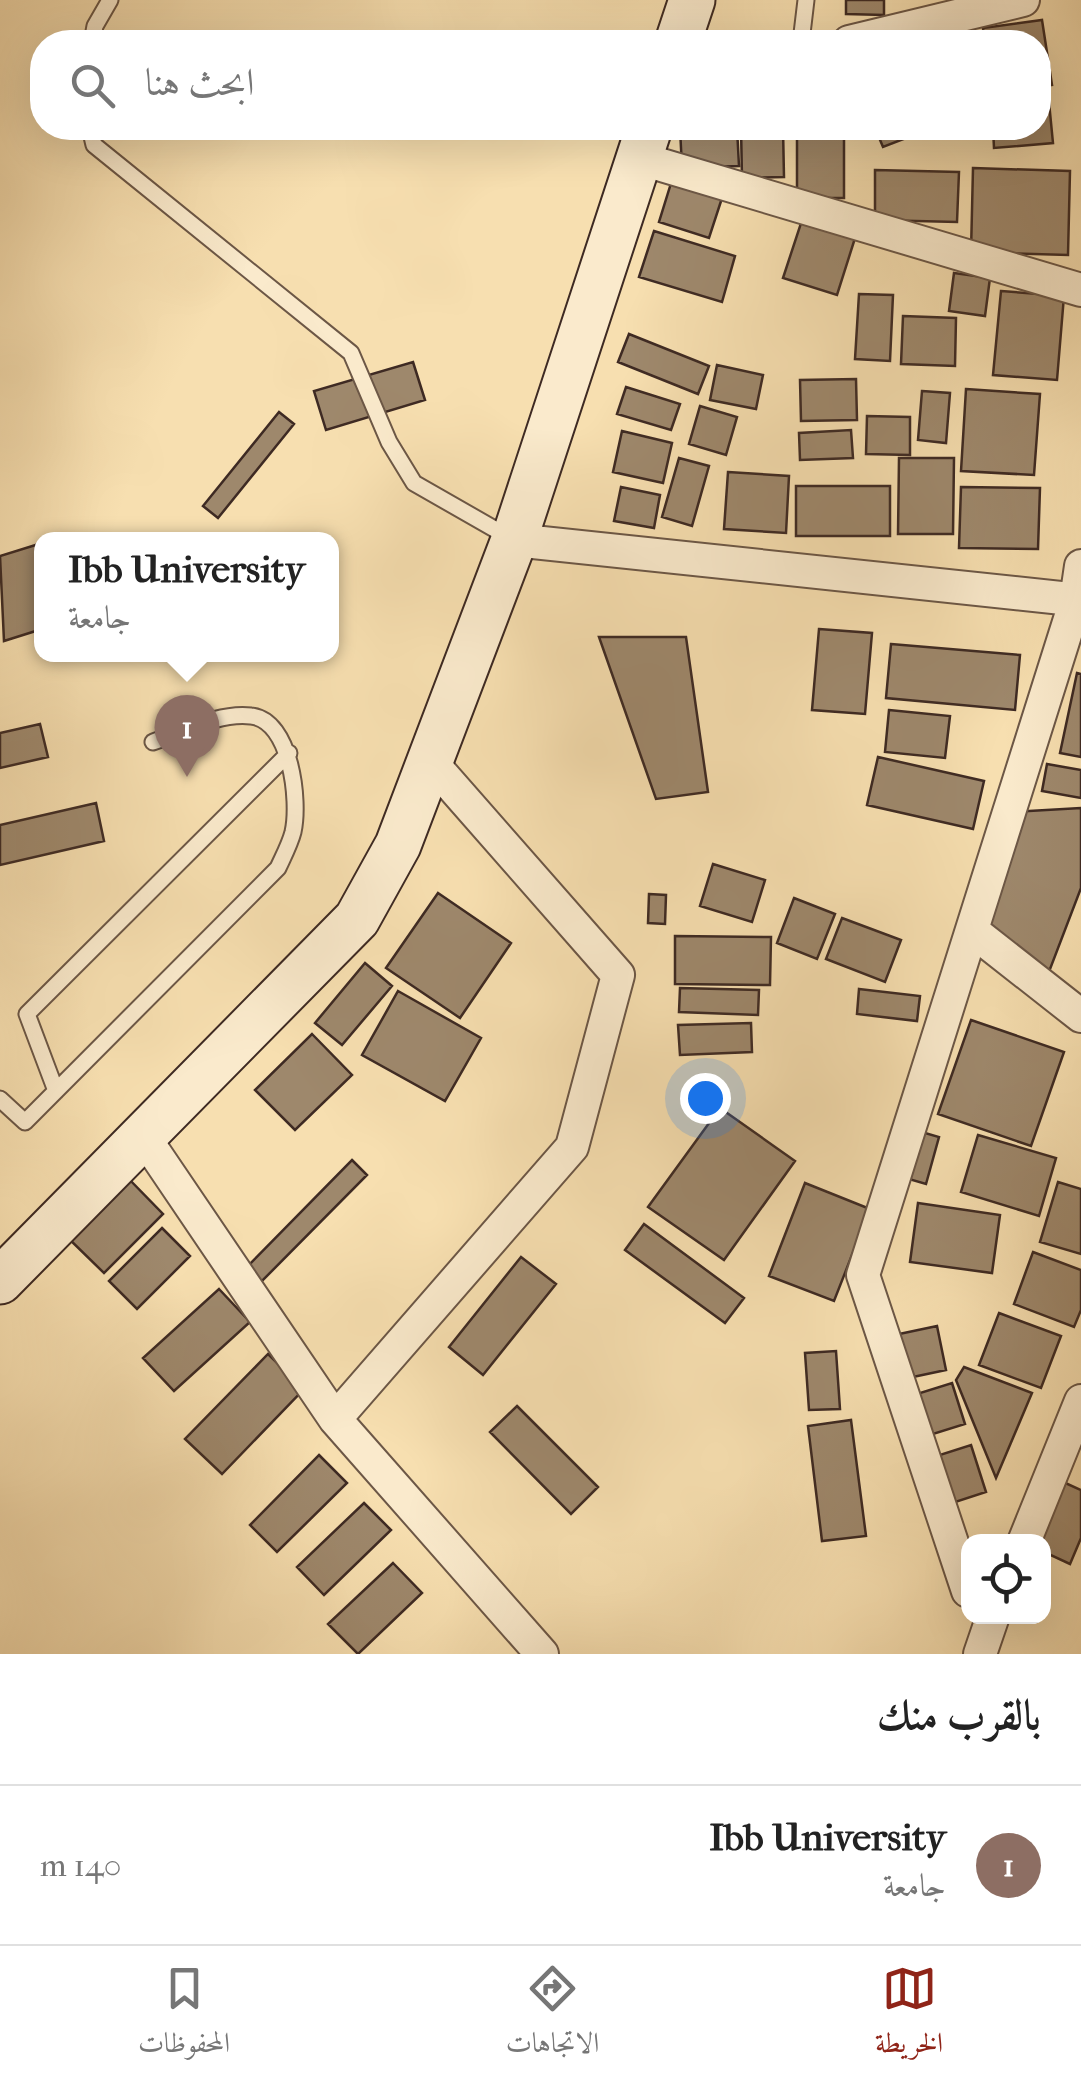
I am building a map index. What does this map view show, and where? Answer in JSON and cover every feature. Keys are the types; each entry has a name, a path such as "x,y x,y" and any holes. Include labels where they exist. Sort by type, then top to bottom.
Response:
{"main road":[{"path":"682,30 692,0"},
{"path":"0,1281 358,919 398,846 514,540 644,143"}],"street":[{"path":"898,30 1022,0"},
{"path":"644,143 1081,290"},
{"path":"514,540 1079,600"},
{"path":"961,1570 863,1275 938,1027 974,932 1079,600 1081,566"},
{"path":"334,1419 572,1147 618,975 431,762"},
{"path":"974,932 1081,1016"},
{"path":"144,1137 334,1419 542,1654"},
{"path":"1027,1534 1081,1402"}],"lane":[{"path":"94,30 110,0"},
{"path":"802,30 806,0"},
{"path":"93,140 94,145 351,352 388,442 414,483 514,540"},
{"path":"0,1098 25,1122 278,868 294,830 289,753 272,726 257,716 232,715 153,742"},
{"path":"56,1092 27,1014 289,753"}],"building":[{"path":"846,0 884,0 884,15 846,14"},
{"path":"1042,20 1044,30 983,30"},
{"path":"1051,122 1053,143 994,148 994,140 1051,140"},
{"path":"681,140 738,140 739,166 682,168"},
{"path":"741,140 783,140 784,177 742,178"},
{"path":"797,140 844,140 844,198 797,198"},
{"path":"880,140 901,140 883,147"},
{"path":"973,168 1070,171 1068,255 971,252"},
{"path":"875,170 959,172 957,222 875,220"},
{"path":"672,180 723,195 709,238 659,222"},
{"path":"803,217 856,235 837,295 783,278"},
{"path":"654,231 735,256 722,302 639,277"},
{"path":"954,273 990,278 985,316 949,311"},
{"path":"1001,291 1064,296 1057,380 993,375"},
{"path":"859,294 893,295 890,361 855,359"},
{"path":"903,316 956,318 955,366 901,364"},
{"path":"629,334 709,366 698,394 618,362"},
{"path":"413,362 425,400 326,430 314,391"},
{"path":"717,365 763,375 756,409 710,400"},
{"path":"856,379 857,420 801,421 800,380"},
{"path":"626,387 680,404 671,430 617,414"},
{"path":"966,389 1040,394 1034,475 961,471"},
{"path":"922,391 950,393 946,443 918,440"},
{"path":"700,406 737,417 726,455 689,444"},
{"path":"279,412 294,424 218,518 203,506"},
{"path":"867,416 910,417 910,455 866,454"},
{"path":"851,430 853,458 800,460 799,433"},
{"path":"622,431 672,443 663,483 613,472"},
{"path":"679,458 709,466 692,526 662,517"},
{"path":"899,458 954,458 953,534 898,534"},
{"path":"728,472 789,476 786,533 724,529"},
{"path":"796,486 890,486 890,536 796,536"},
{"path":"621,487 660,495 654,528 614,521"},
{"path":"961,487 1040,488 1038,549 959,548"},
{"path":"34,545 34,632 4,641 0,556"},
{"path":"819,629 872,633 865,714 812,710"},
{"path":"599,637 686,637 708,792 656,799"},
{"path":"891,644 1020,655 1015,710 886,698"},
{"path":"1077,673 1081,674 1081,757 1060,753"},
{"path":"889,710 950,716 945,758 885,752"},
{"path":"40,724 48,757 0,768 0,733"},
{"path":"878,757 984,781 973,829 867,805"},
{"path":"1047,764 1081,770 1081,798 1042,791"},
{"path":"96,803 104,841 0,865 0,825"},
{"path":"1081,808 1081,888 1047,977 963,927 1010,812"},
{"path":"713,864 765,880 752,922 700,906"},
{"path":"438,893 511,943 460,1018 386,968"},
{"path":"649,894 666,895 665,924 648,923"},
{"path":"794,898 835,914 817,959 777,943"},
{"path":"842,918 901,940 885,982 826,959"},
{"path":"675,936 771,937 770,985 675,984"},
{"path":"365,963 392,986 342,1045 315,1023"},
{"path":"680,988 759,990 758,1015 679,1012"},
{"path":"859,989 920,996 917,1021 857,1014"},
{"path":"398,991 481,1038 445,1101 362,1055"},
{"path":"971,1020 1064,1052 1031,1146 938,1114"},
{"path":"751,1023 752,1052 680,1055 678,1025"},
{"path":"312,1034 352,1075 295,1130 255,1090"},
{"path":"720,1108 795,1161 724,1260 648,1207"},
{"path":"908,1128 939,1137 926,1184 895,1175"},
{"path":"978,1135 1056,1158 1039,1216 961,1192"},
{"path":"352,1160 367,1175 258,1285 244,1270"},
{"path":"126,1176 163,1214 104,1273 66,1236"},
{"path":"1058,1182 1081,1189 1081,1254 1040,1242"},
{"path":"805,1183 870,1209 834,1301 769,1276"},
{"path":"918,1203 1000,1215 992,1273 910,1262"},
{"path":"644,1224 744,1298 725,1323 625,1250"},
{"path":"162,1228 190,1256 137,1309 109,1281"},
{"path":"1033,1252 1081,1270 1081,1310 1074,1327 1014,1304"},
{"path":"521,1257 556,1284 483,1375 449,1347"},
{"path":"219,1289 250,1322 174,1391 143,1358"},
{"path":"999,1313 1061,1336 1041,1388 979,1365"},
{"path":"937,1326 946,1370 894,1381 885,1337"},
{"path":"836,1351 840,1409 809,1410 805,1353"},
{"path":"268,1354 304,1389 222,1474 185,1439"},
{"path":"964,1367 1032,1393 996,1478 956,1380"},
{"path":"952,1383 965,1424 917,1439 904,1398"},
{"path":"517,1406 598,1487 571,1514 490,1432"},
{"path":"851,1420 866,1536 822,1541 808,1426"},
{"path":"971,1445 986,1492 940,1507 924,1460"},
{"path":"319,1455 347,1483 277,1552 250,1525"},
{"path":"1061,1481 1081,1490 1081,1538 1070,1564 1051,1555 1051,1534 1038,1534"},
{"path":"364,1503 391,1530 324,1595 297,1567"},
{"path":"393,1563 422,1593 358,1654 328,1624"}],"place":[{"name":"Ibb University","path":"187,777"}]}
